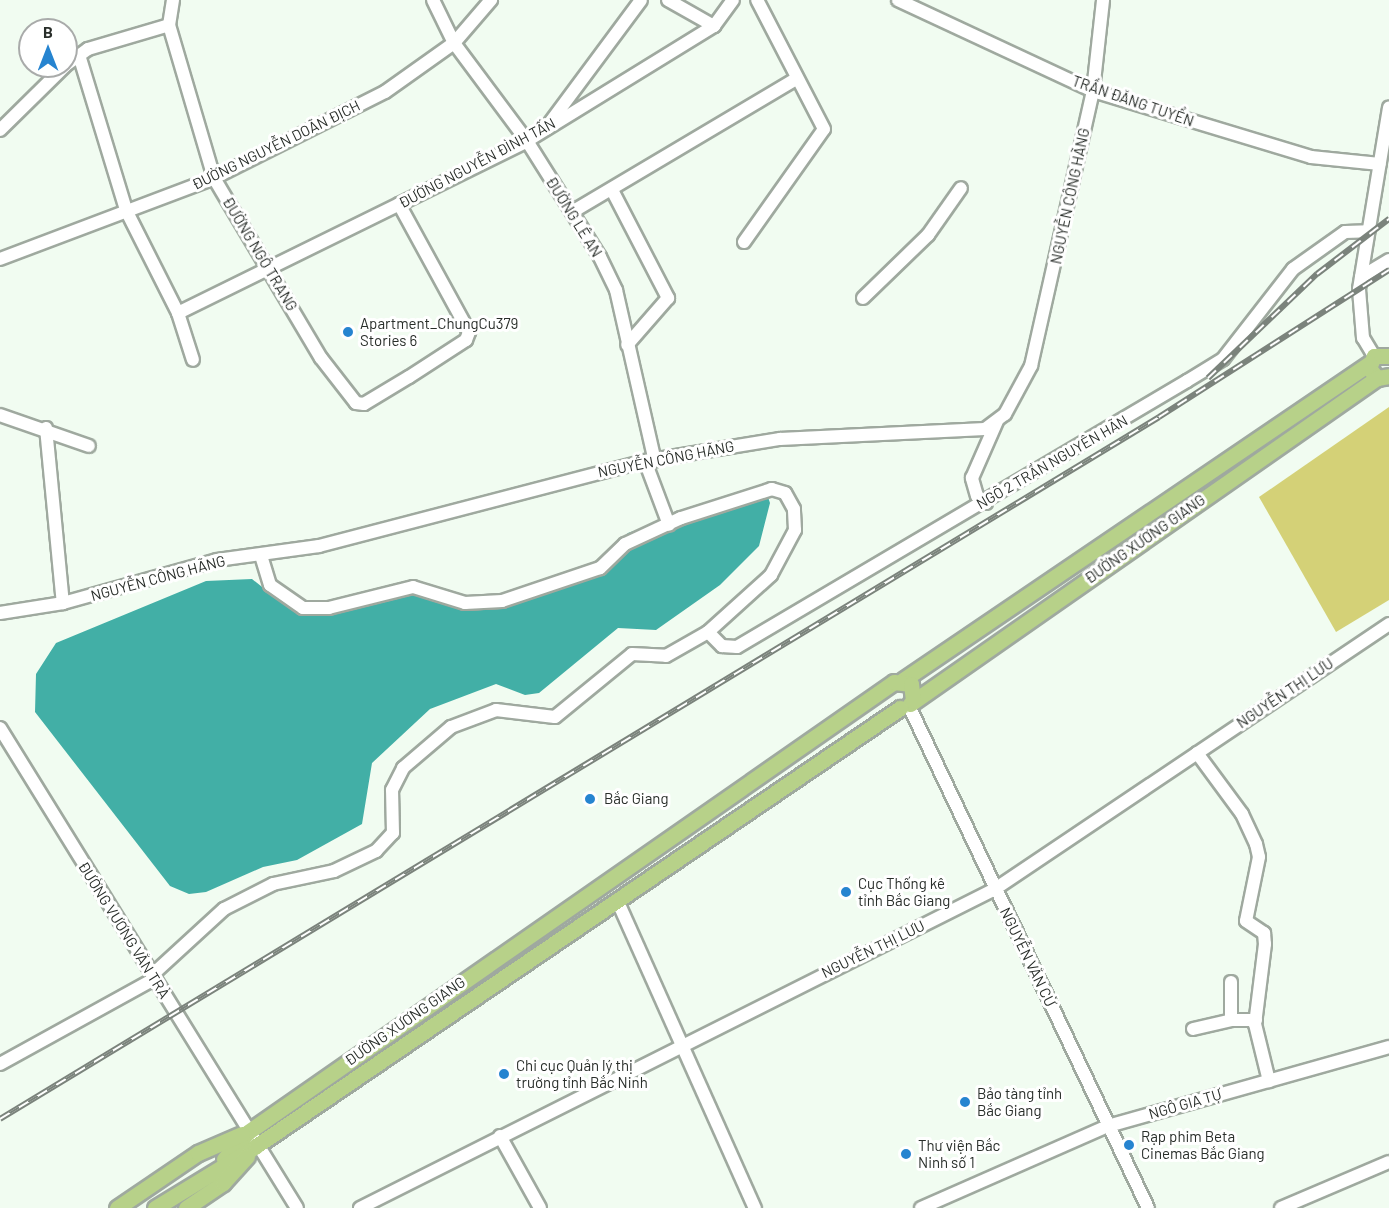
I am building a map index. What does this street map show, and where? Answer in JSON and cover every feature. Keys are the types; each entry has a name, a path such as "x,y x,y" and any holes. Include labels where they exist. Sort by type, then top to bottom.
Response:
{"main road":[{"path":"1381,355 1383,377"},
{"name":"ĐƯỜNG XƯƠNG GIANG","path":"216,1168 248,1132 608,879 1381,355"},
{"name":"ĐƯỜNG XƯƠNG GIANG","path":"155,1208 216,1168 256,1146 907,705 1383,377"},
{"path":"888,689 890,701 907,705 914,688 903,680"},
{"path":"608,879 624,883 618,899 602,896 608,879"},
{"path":"117,1208 198,1153 248,1132"},
{"path":"186,1208 223,1183 256,1146"}],"street":[{"name":"ĐƯỜNG NGÔ TRANG","path":"173,0 169,25 214,178 345,395 364,404 466,340 470,332 399,204"},
{"name":"ĐƯỜNG LÊ AN","path":"433,0 454,43 526,141 572,212 616,290 650,461 669,525"},
{"name":"ĐƯỜNG NGUYỄN DOÃN ĐỊCH","path":"0,259 214,178 385,92 454,43 491,0"},
{"path":"545,130 641,0"},
{"path":"668,0 714,26"},
{"name":"ĐƯỜNG NGUYỄN ĐÌNH TẤN","path":"178,313 526,141 714,26 733,0"},
{"path":"744,242 824,129 794,81 757,0"},
{"name":"TRẦN ĐĂNG TUYỂN","path":"898,0 926,6 1093,91 1311,157 1380,164"},
{"name":"NGUYỄN CÔNG HÃNG","path":"0,613 63,603 217,560 319,546 650,461 780,439 962,434 997,420 1022,390 1031,366 1093,91 1103,0"},
{"path":"169,25 79,55 126,210 178,313 193,360"},
{"path":"0,130 52,78"},
{"path":"572,212 794,81"},
{"path":"1381,355 1363,338 1361,277 1389,107"},
{"path":"863,298 928,235 961,188"},
{"path":"612,190 668,298 627,345"},
{"name":"NGÕ 2 TRẦN NGUYÊN HÃN","path":"708,632 722,646 737,647 986,502 1223,359 1293,269 1345,232 1368,231"},
{"path":"1361,277 1389,260"},
{"path":"0,416 46,428 89,446"},
{"path":"986,502 977,496 972,478 997,420"},
{"path":"46,428 63,603"},
{"path":"0,1064 153,977 224,909 273,884 334,871 376,851 393,833 392,790 403,768 451,727 496,710 555,717 632,654 666,656 708,632 771,575 795,530 794,509 785,493 772,489 669,525 626,544 600,568 502,601 465,603 413,587 329,608 303,608 270,585 261,555"},
{"name":"NGUYỄN THỊ LƯU","path":"360,1208 681,1044 995,889 1389,624"},
{"name":"NGUYỄN VĂN CỪ","path":"907,705 1148,1208"},
{"name":"ĐƯỜNG VƯƠNG VĂN TRÀ","path":"0,728 256,1146 297,1208"},
{"path":"1197,753 1242,814 1257,851 1246,921 1264,933 1265,944 1256,1020 1269,1081"},
{"path":"618,899 755,1208"},
{"path":"1231,982 1231,1020"},
{"path":"1193,1029 1231,1020 1256,1020"},
{"name":"NGÔ GIA TỰ","path":"921,1208 1108,1126 1389,1047"},
{"path":"500,1137 540,1208"},
{"path":"1281,1208 1389,1162"}],"shaded area":[{"path":"1389,407 1389,600 1336,632 1259,497"}],"water":[{"path":"754,489 767,494 770,503 759,546 720,585 656,630 618,628 539,693 525,695 496,684 430,709 372,763 362,824 297,860 263,867 206,892 189,894 170,886 35,712 36,674 56,643 206,581 252,579 286,606 318,605 396,586 467,604 573,574 597,563 628,533"}],"railway":[{"path":"1208,378 1317,274 1389,219"},
{"path":"0,1119 1159,417 1389,270"}],"place":[{"name":"Apartment_ChungCu379 Stories 6","path":"348,332"},
{"name":"Bắc Giang","path":"590,799"},
{"name":"Cục Thống kê tỉnh Bắc Giang","path":"846,892"},
{"name":"Chi cục Quản lý thị trường tỉnh Bắc Ninh","path":"504,1074"},
{"name":"Bảo tàng tỉnh Bắc Giang","path":"965,1102"},
{"name":"Rạp phim Beta Cinemas Bắc Giang","path":"1129,1145"},
{"name":"Thư viện Bắc Ninh số 1","path":"906,1154"}]}
